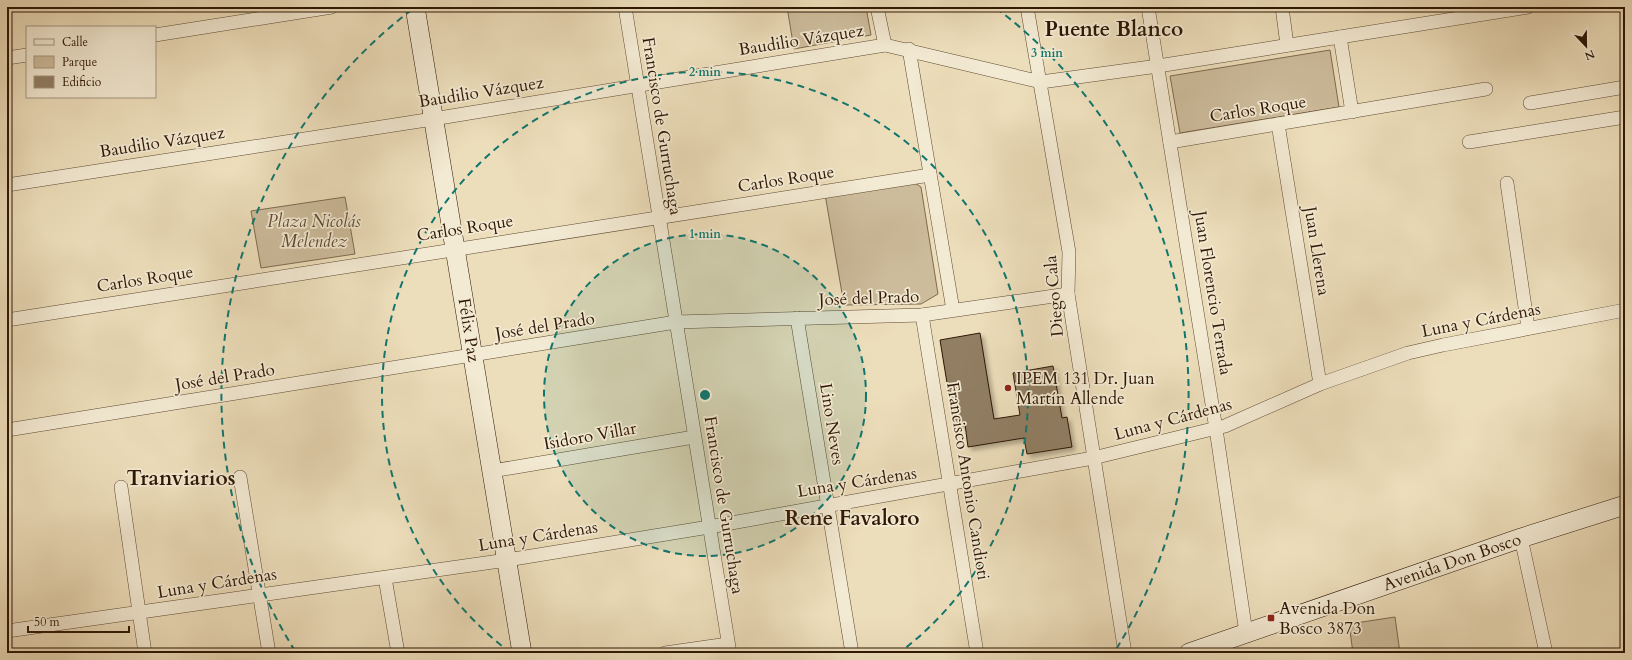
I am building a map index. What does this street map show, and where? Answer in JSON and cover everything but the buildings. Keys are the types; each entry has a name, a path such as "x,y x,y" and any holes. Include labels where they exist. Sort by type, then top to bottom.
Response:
{"main road":[{"name":"Félix Paz","path":"415,7 522,653"},
{"name":"Avenida Don Bosco","path":"1189,653 1521,538 1625,505"}],"street":[{"path":"156,35 332,7"},
{"name":"Francisco de Gurruchaga","path":"625,7 636,85 729,648"},
{"path":"878,7 885,45"},
{"name":"Diego Cala","path":"1027,7 1069,252 1068,294 1125,653"},
{"name":"Juan Florencio Terrada","path":"1148,7 1216,429 1246,633"},
{"path":"1282,7 1287,45"},
{"name":"Baudilio Vázquez","path":"7,185 433,119 885,45 1041,82 1158,66 1528,7"},
{"path":"1340,37 1352,112"},
{"path":"909,50 952,310"},
{"path":"7,58 26,54"},
{"path":"1530,103 1625,87"},
{"name":"Carlos Roque","path":"1170,142 1486,89"},
{"path":"1469,142 1625,117"},
{"name":"Juan Llerena","path":"1278,124 1320,384"},
{"name":"Carlos Roque","path":"7,320 456,248 930,175"},
{"path":"1507,183 1528,328"},
{"name":"José del Prado","path":"7,430 473,356 676,322 922,315 1068,294"},
{"name":"Luna y Cárdenas","path":"7,631 507,560 709,527 828,504 950,485 1093,458 1216,429 1236,422 1320,384 1408,354 1528,328 1625,310"},
{"name":"Francisco Antonio Candioti","path":"922,315 977,653"},
{"name":"Lino Neves","path":"797,318 852,653"},
{"name":"Isidoro Villar","path":"492,471 694,437"},
{"path":"240,476 269,653"},
{"path":"121,487 145,653"},
{"path":"1521,538 1546,653"},
{"path":"385,578 398,653"},
{"path":"665,653 729,648"}],"green space":[{"path":"787,7 866,7 871,35 794,49"},
{"path":"1330,50 1339,107 1180,133 1170,76"},
{"path":"912,181 921,187 938,294 921,304 844,305 825,194"},
{"name":"Plaza Nicolás Melendez","path":"345,197 355,254 261,268 251,211"},
{"path":"1395,617 1400,653 1353,653 1349,624"}],"place":[{"name":"IPEM 131 Dr. Juan Martín Allende","path":"1008,388"},
{"name":"Avenida Don Bosco 3873","path":"1271,618"}],"district":[{"name":"Puente Blanco","path":"1114,29"},
{"name":"Tranviarios","path":"181,478"},
{"name":"Rene Favaloro","path":"852,518"}]}
